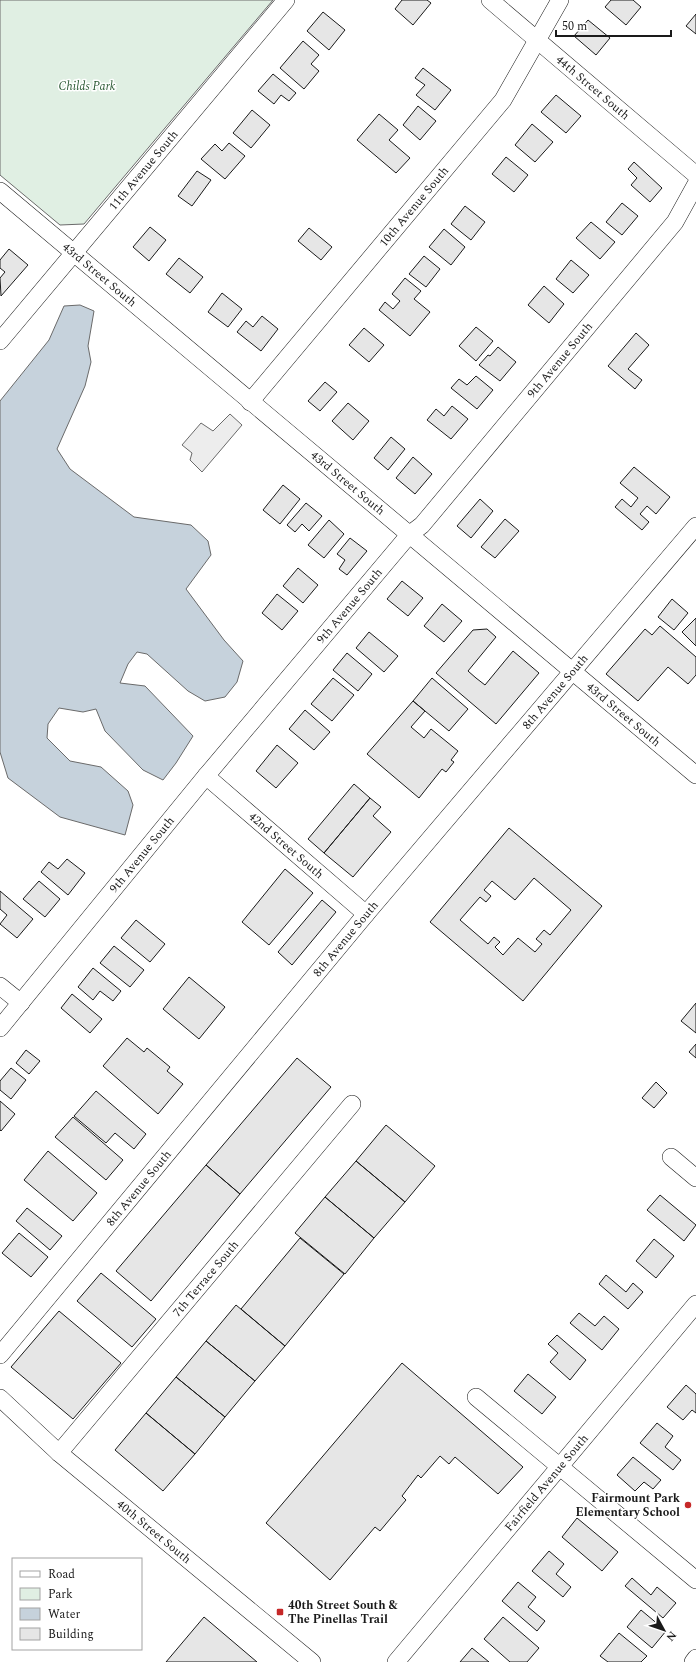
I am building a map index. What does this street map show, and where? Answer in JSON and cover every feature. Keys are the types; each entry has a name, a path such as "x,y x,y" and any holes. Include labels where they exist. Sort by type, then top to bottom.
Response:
{"street":[{"name":"11th Avenue South","path":"0,341 286,0"},
{"name":"44th Street South","path":"490,0 696,175"},
{"name":"10th Avenue South","path":"250,402 503,100 536,39 560,0"},
{"name":"9th Avenue South","path":"0,1028 206,776 409,535 422,525 675,222 696,184"},
{"name":"43rd Street South","path":"0,191 571,672 696,775"},
{"name":"8th Avenue South","path":"0,1355 366,914 696,526"},
{"name":"42nd Street South","path":"206,776 366,914"},
{"path":"0,986 21,1003"},
{"name":"7th Terrace South","path":"59,1453 352,1104"},
{"path":"671,1158 696,1178"},
{"name":"Fairfield Avenue South","path":"396,1662 696,1304"},
{"path":"476,1397 559,1468 696,1580"},
{"name":"40th Street South","path":"0,1398 59,1453 312,1662"},
{"path":"693,1662 696,1658"}],"green space":[{"name":"Childs Park","path":"0,0 273,0 84,224 60,225 0,175"}],"shaded area":[{"path":"230,414 242,425 202,472 190,460 192,453 182,445 201,423 213,431"}],"water":[{"path":"80,305 94,311 88,346 91,362 85,386 57,449 70,469 134,517 191,525 208,541 211,555 186,589 224,640 243,661 237,682 225,697 205,701 188,691 147,654 137,652 128,664 120,683 145,686 193,736 163,780 143,770 105,731 96,709 83,712 59,708 48,724 47,738 70,761 101,767 128,791 133,805 125,835 60,817 8,778 0,752 0,401 49,340 64,306"}],"building":[{"path":"402,0 427,0 431,3 413,25 395,9"},
{"path":"611,0 633,0 641,7 626,25 605,7"},
{"path":"323,12 345,30 329,50 307,31"},
{"path":"696,14 696,34 686,26"},
{"path":"588,20 610,38 596,55 574,36"},
{"path":"303,41 319,55 311,64 319,71 304,89 280,68"},
{"path":"423,68 451,90 435,110 416,95 425,85 415,78"},
{"path":"273,74 296,93 289,101 281,95 274,104 258,91"},
{"path":"556,95 581,116 566,133 541,112"},
{"path":"418,106 436,121 420,140 403,125"},
{"path":"252,110 270,125 251,148 233,133"},
{"path":"379,114 398,130 389,140 410,158 396,173 357,140"},
{"path":"532,124 553,142 535,162 515,145"},
{"path":"229,143 245,156 225,179 201,159 215,144 222,151"},
{"path":"506,157 528,175 514,192 492,174"},
{"path":"634,162 662,188 650,202 631,185 637,178 628,169"},
{"path":"197,171 211,180 192,206 178,196"},
{"path":"622,203 638,216 622,235 606,222"},
{"path":"465,206 485,222 471,240 451,224"},
{"path":"591,222 615,242 600,259 576,238"},
{"path":"150,227 166,240 149,261 133,247"},
{"path":"309,228 332,247 321,260 298,241"},
{"path":"444,229 465,247 451,265 429,247"},
{"path":"9,249 28,265 1,296 0,278 5,272 0,268 0,260"},
{"path":"424,256 440,269 426,287 409,274"},
{"path":"179,258 203,277 190,293 166,274"},
{"path":"571,260 589,275 573,293 556,279"},
{"path":"405,278 421,291 414,299 430,312 410,336 379,310 385,302 393,309 400,301 392,294"},
{"path":"544,286 564,304 549,323 528,305"},
{"path":"222,293 242,309 228,327 208,312"},
{"path":"262,316 278,329 261,351 237,332 246,321 253,327"},
{"path":"476,327 493,341 476,361 459,346"},
{"path":"364,328 384,345 369,362 349,345"},
{"path":"636,333 649,345 628,369 642,380 635,389 608,366"},
{"path":"498,347 516,362 500,381 479,365"},
{"path":"476,376 493,390 477,409 451,388 459,379 467,385"},
{"path":"325,382 337,392 320,411 308,401"},
{"path":"348,403 369,421 353,440 332,421"},
{"path":"452,406 468,419 451,439 427,420 436,409 444,416"},
{"path":"391,437 405,449 388,470 374,458"},
{"path":"413,457 432,474 415,494 396,478"},
{"path":"634,467 670,497 656,514 647,506 640,514 649,522 642,530 615,507 622,499 631,507 638,498 620,483"},
{"path":"283,485 300,499 280,524 263,510"},
{"path":"480,499 493,511 471,538 457,526"},
{"path":"306,503 322,516 309,531 302,524 295,532 287,525"},
{"path":"505,519 519,531 495,558 481,547"},
{"path":"329,520 344,534 324,558 308,545"},
{"path":"350,538 367,551 347,575 339,569 345,560 337,554"},
{"path":"298,568 318,585 303,603 283,586"},
{"path":"402,581 423,598 408,616 387,599"},
{"path":"277,594 298,611 282,630 262,613"},
{"path":"672,599 688,613 674,630 658,617"},
{"path":"442,604 462,621 444,642 424,626"},
{"path":"696,618 696,646 682,632"},
{"path":"660,626 696,657 696,675 688,684 668,667 638,701 606,674 645,629 652,635"},
{"path":"487,629 496,637 468,671 476,678 485,685 513,651 539,673 496,724 436,673 473,630"},
{"path":"369,632 398,656 384,672 356,648"},
{"path":"347,653 372,674 358,691 333,670"},
{"path":"333,678 354,695 332,721 311,704"},
{"path":"432,678 468,709 449,731 413,701"},
{"path":"413,701 425,711 411,727 424,738 431,729 458,751 451,760 454,762 446,772 442,769 419,798 367,754"},
{"path":"305,710 330,732 314,750 289,729"},
{"path":"277,745 298,763 276,788 256,771"},
{"path":"354,784 370,798 324,853 308,839"},
{"path":"370,798 381,807 373,816 391,832 353,877 324,853"},
{"path":"509,828 602,906 523,1001 430,922","holes":["534,878 571,910 550,935 544,930 536,939 542,944 535,952 518,938 503,955 495,947 500,942 494,937 488,944 460,920 480,897 486,902 491,896 484,890 492,881 515,900"]},
{"path":"67,859 85,873 68,895 41,872 49,862 58,869"},
{"path":"285,869 313,893 269,945 242,922"},
{"path":"39,881 60,899 45,917 23,899"},
{"path":"0,891 33,919 17,938 0,924 7,915 0,909"},
{"path":"322,900 336,912 292,965 278,952"},
{"path":"136,920 165,944 150,962 121,938"},
{"path":"114,946 144,970 130,987 100,963"},
{"path":"93,968 121,991 113,1001 100,991 93,1000 78,987"},
{"path":"189,977 225,1007 199,1039 163,1009"},
{"path":"72,994 102,1019 90,1033 61,1008"},
{"path":"696,1003 696,1033 681,1021"},
{"path":"127,1038 144,1052 147,1048 170,1067 167,1071 183,1084 158,1114 103,1066"},
{"path":"696,1044 696,1058 689,1052"},
{"path":"26,1050 40,1061 29,1074 16,1063"},
{"path":"297,1058 331,1087 240,1194 206,1165"},
{"path":"11,1068 26,1080 11,1099 0,1090 0,1081"},
{"path":"656,1082 667,1093 654,1108 642,1098"},
{"path":"96,1091 146,1134 134,1149 115,1133 106,1143 74,1116"},
{"path":"0,1101 15,1114 1,1131 0,1130"},
{"path":"73,1117 123,1160 106,1180 55,1137"},
{"path":"386,1125 435,1166 405,1202 356,1161"},
{"path":"48,1151 97,1193 73,1221 24,1180"},
{"path":"356,1161 405,1202 374,1238 325,1197"},
{"path":"206,1165 240,1194 151,1301 116,1271"},
{"path":"660,1195 696,1225 684,1241 647,1210"},
{"path":"325,1197 374,1238 345,1274 295,1233"},
{"path":"27,1208 62,1236 50,1250 16,1221"},
{"path":"19,1233 48,1257 31,1277 2,1253"},
{"path":"300,1238 344,1274 285,1346 241,1309"},
{"path":"654,1239 674,1256 656,1278 636,1261"},
{"path":"101,1273 156,1319 132,1347 77,1301"},
{"path":"606,1275 626,1292 633,1283 643,1292 628,1309 599,1284"},
{"path":"236,1305 285,1346 255,1381 206,1341"},
{"path":"59,1311 121,1363 73,1419 11,1367"},
{"path":"579,1313 595,1326 604,1316 619,1329 602,1350 570,1323"},
{"path":"557,1335 586,1360 570,1380 550,1362 558,1353 548,1344"},
{"path":"206,1341 255,1381 225,1417 176,1377"},
{"path":"402,1363 523,1467 498,1494 455,1457 449,1464 440,1456 421,1478 418,1475 402,1496 406,1500 380,1531 375,1527 330,1580 266,1523"},
{"path":"528,1374 556,1397 542,1414 514,1391"},
{"path":"176,1377 225,1417 195,1454 146,1413"},
{"path":"686,1385 696,1394 696,1413 692,1410 683,1420 667,1407"},
{"path":"146,1413 195,1454 163,1491 115,1450"},
{"path":"657,1423 673,1436 665,1447 681,1460 673,1470 640,1443"},
{"path":"633,1457 661,1480 653,1489 644,1482 635,1491 617,1475"},
{"path":"577,1518 618,1552 602,1571 562,1537"},
{"path":"549,1551 564,1564 556,1574 571,1587 563,1597 532,1571"},
{"path":"632,1578 651,1595 657,1587 676,1603 663,1618 625,1586"},
{"path":"518,1582 536,1597 528,1607 545,1621 537,1631 502,1601"},
{"path":"641,1610 666,1631 652,1648 627,1627"},
{"path":"204,1617 257,1662 166,1662"},
{"path":"503,1617 539,1648 527,1662 510,1662 484,1639"},
{"path":"619,1633 647,1656 641,1662 608,1662 600,1656"},
{"path":"472,1648 489,1662 460,1662"}],"place":[{"name":"Fairmount Park Elementary School","path":"688,1505"},
{"name":"40th Street South & The Pinellas Trail","path":"280,1612"}]}
